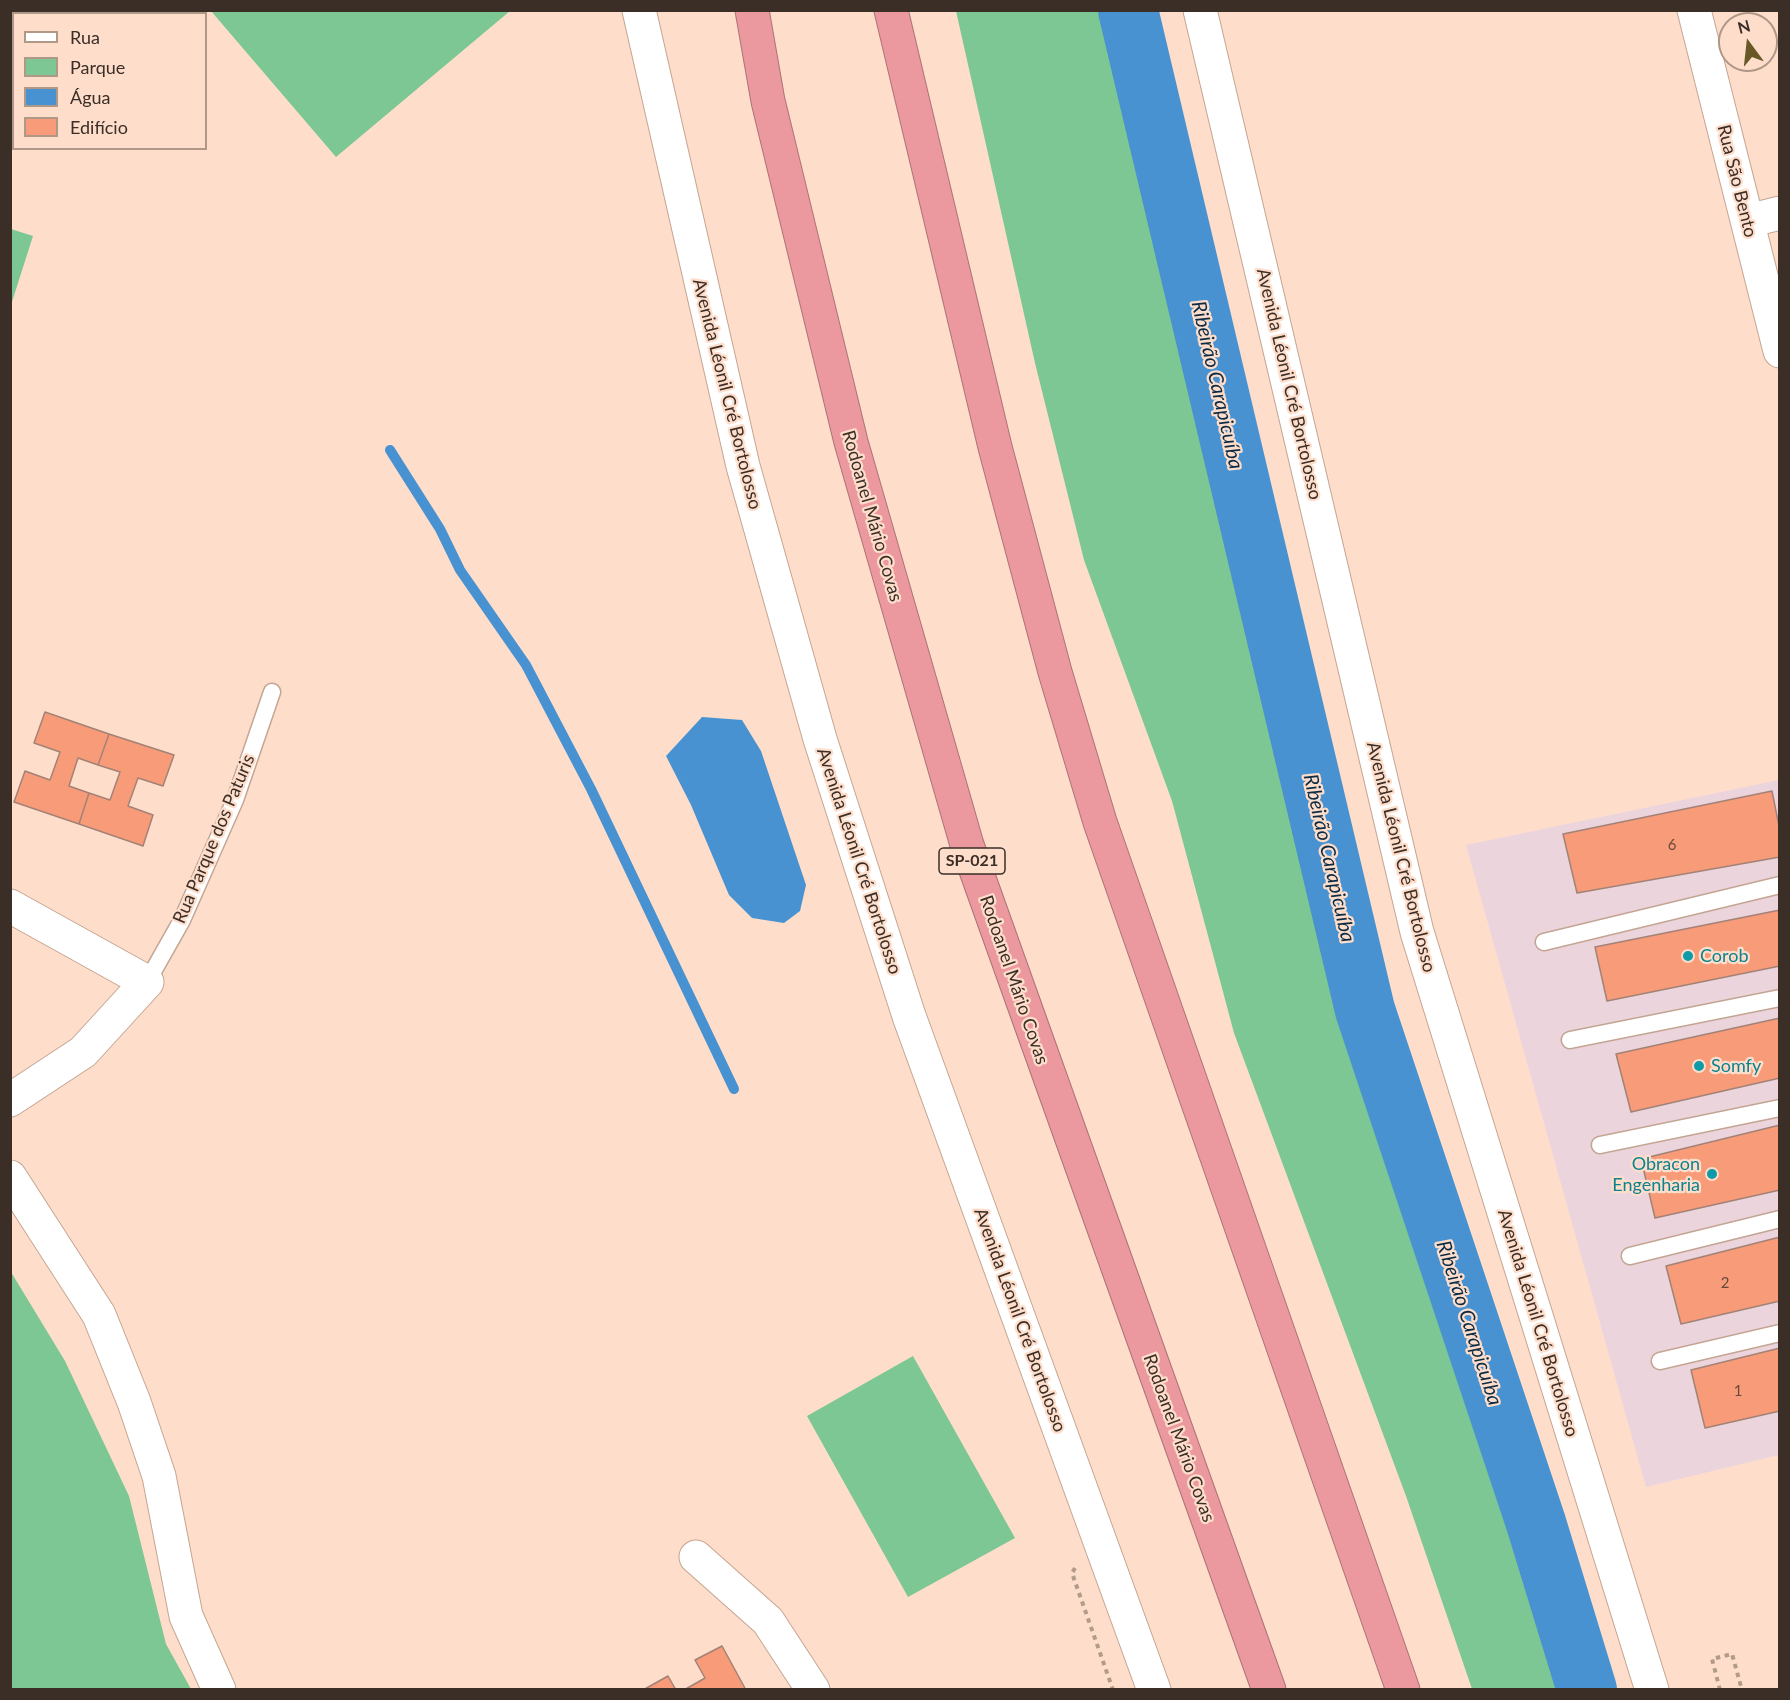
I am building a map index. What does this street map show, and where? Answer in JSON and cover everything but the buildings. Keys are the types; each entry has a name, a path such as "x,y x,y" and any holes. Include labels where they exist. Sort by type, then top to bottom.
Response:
{"highway":[{"name":"Rodoanel Mário Covas","path":"752,10 768,101 851,442 967,845 1011,975 1269,1689"},
{"path":"891,10 995,447 1055,672 1097,812 1403,1689"}],"main road":[{"name":"Avenida Léonil Cré Bortolosso","path":"639,10 743,466 826,761 909,1016 1154,1689"},
{"name":"Avenida Léonil Cré Bortolosso","path":"1200,10 1417,932 1652,1689"},
{"name":"Rua São Bento","path":"1694,10 1779,351"},
{"path":"1748,220 1779,213"},
{"path":"10,906 147,982 83,1052 10,1100"},
{"path":"10,1177 99,1315 134,1402 159,1476 186,1616 219,1689"},
{"path":"696,1557 768,1621 813,1689"}],"lane":[{"name":"Rua Parque dos Paturis","path":"147,982 182,920 235,800 272,692"},
{"path":"1544,942 1779,885"},
{"path":"1570,1040 1779,998"},
{"path":"1600,1145 1779,1108"},
{"path":"1630,1256 1779,1219"},
{"path":"1660,1361 1779,1333"}],"path":[{"path":"1720,1689 1712,1659 1732,1654 1742,1689"}],"shaded area":[{"path":"1779,780 1779,1455 1646,1487 1466,845"}],"green space":[{"path":"211,11 510,11 336,157"},
{"path":"956,11 1105,11 1209,437 1267,690 1498,1484 1565,1689 1472,1689 1406,1496 1234,1033 1172,801 1084,560 1035,363"},
{"path":"10,229 33,236 11,305"},
{"path":"11,1272 65,1361 129,1496 166,1644 191,1689 11,1689"},
{"path":"913,1356 1015,1538 908,1597 807,1416"}],"water":[{"path":"702,717 742,720 761,751 806,885 800,911 784,923 752,918 729,895 691,805 666,756"}],"waterway":[{"name":"Ribeirão Carapicuíba","path":"1128,10 1365,1010 1536,1523 1587,1690"},
{"path":"390,450 440,529 460,570 526,665 591,789 734,1089"}],"place":[{"name":"Corob","path":"1688,956"},
{"name":"Somfy","path":"1699,1066"},
{"name":"Obracon Engenharia","path":"1712,1174"}]}
